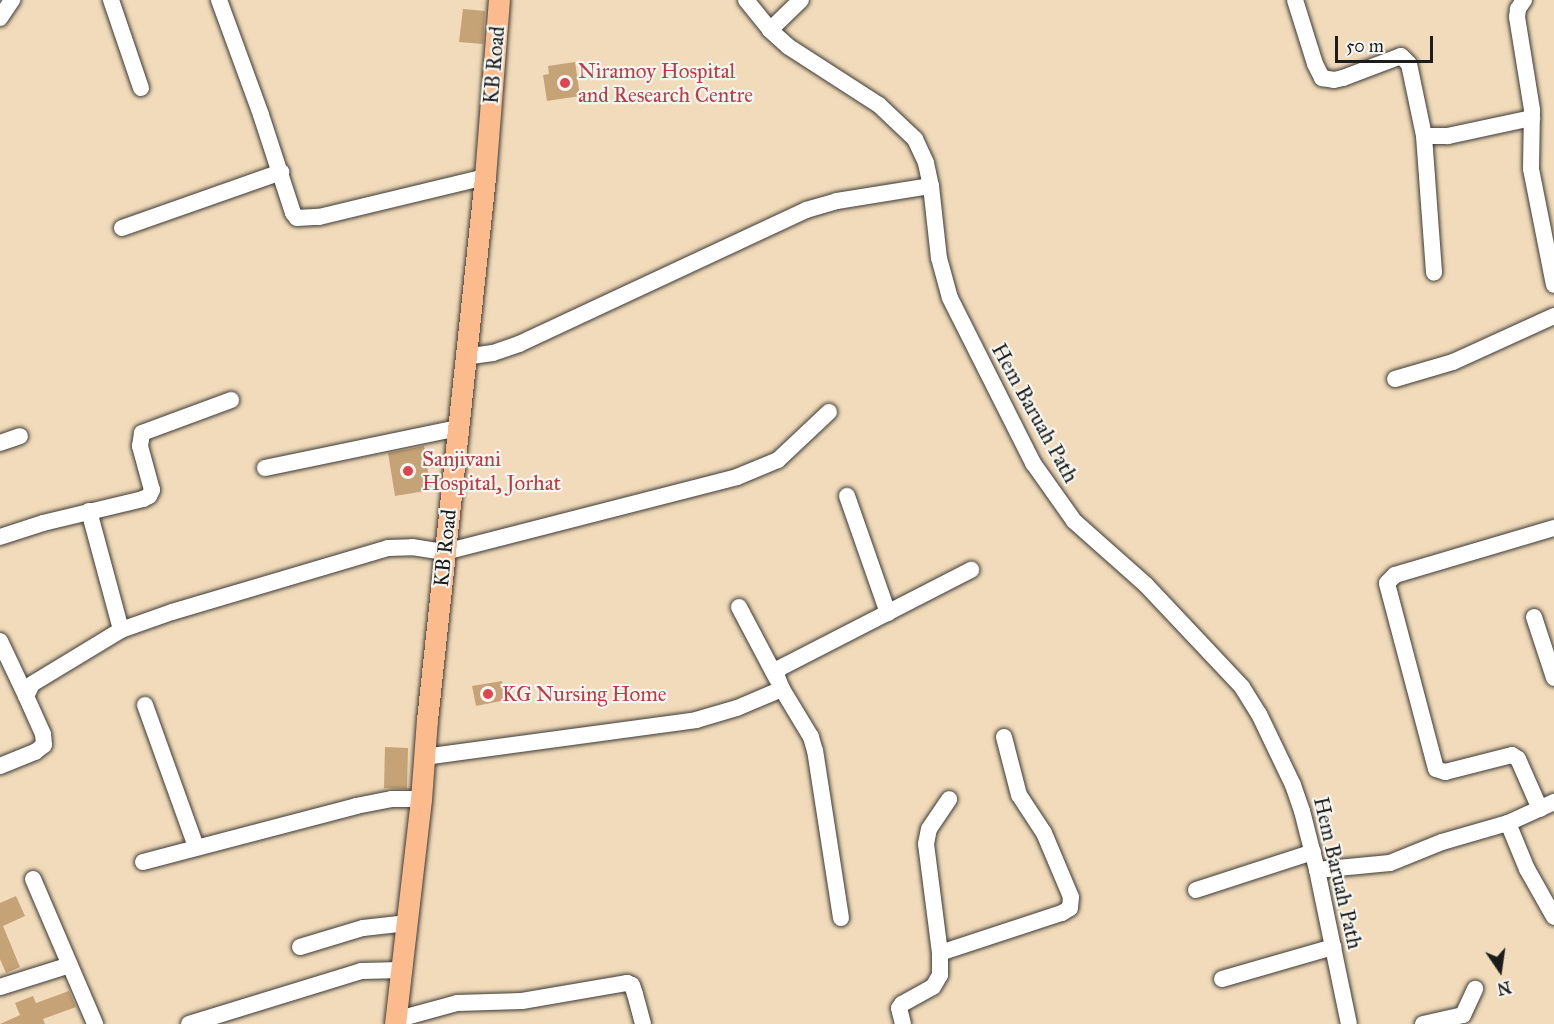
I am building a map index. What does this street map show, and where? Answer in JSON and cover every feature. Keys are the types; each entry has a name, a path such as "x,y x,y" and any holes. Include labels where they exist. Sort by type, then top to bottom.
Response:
{"main road":[{"name":"KB Road","path":"395,1022 408,923 464,357 485,177 499,0"}],"street":[{"path":"0,18 12,0"},
{"path":"111,0 141,88"},
{"path":"219,0 281,172 292,213 297,218 306,219 485,177"},
{"name":"Hem Baruah Path","path":"746,0 770,30 789,47 879,105 908,130 922,151 931,186 939,258 947,291 959,320 1023,446 1045,483 1074,520 1146,585 1242,687 1259,714 1293,785 1313,852 1349,1024"},
{"path":"770,30 801,0"},
{"path":"1295,0 1315,64 1322,78 1334,80 1393,58 1406,58 1424,136 1434,273"},
{"path":"1524,0 1518,9 1518,27 1532,118 1533,186 1554,285"},
{"path":"1424,136 1448,136 1532,118"},
{"path":"122,228 281,172"},
{"path":"464,357 509,348 806,210 837,201 931,186"},
{"path":"1395,379 1453,362 1554,316"},
{"path":"0,537 149,496 152,490 139,439 142,434 231,400"},
{"path":"26,696 32,684 121,630 172,612 388,548 412,547 445,552 759,470 778,460 829,412"},
{"path":"265,468 458,428"},
{"path":"0,443 20,436"},
{"path":"848,496 888,613"},
{"path":"89,512 121,630"},
{"path":"1317,870 1381,866 1442,842 1509,823 1547,806 1518,759 1512,756 1450,771 1436,770 1387,583 1395,575 1554,528"},
{"path":"779,684 780,668 971,570"},
{"path":"739,607 779,684 811,736 841,918"},
{"path":"1534,617 1554,678"},
{"path":"0,641 43,734 44,745 35,752 0,766"},
{"path":"424,757 696,720 737,708 779,684"},
{"path":"145,705 196,847"},
{"path":"940,953 1062,913 1070,908 1071,897 1044,833 1019,795 1004,737"},
{"path":"143,862 356,806 392,800 421,799"},
{"path":"903,1024 899,1008 902,1004 923,993 938,981 940,953 926,844 929,829 949,799"},
{"path":"1509,823 1530,875 1554,917"},
{"path":"1196,890 1313,852"},
{"path":"33,879 95,1024"},
{"path":"300,947 363,928 408,923"},
{"path":"1222,979 1334,947"},
{"path":"0,987 70,965"},
{"path":"189,1024 361,971 402,970"},
{"path":"395,1022 457,1003 522,1001 627,983 632,986 643,1024"},
{"path":"1424,1024 1463,1015 1475,989"}],"building":[{"path":"463,9 485,11 483,44 459,42"},
{"path":"575,62 580,96 547,101 543,75 549,74 548,66"},
{"path":"424,446 431,490 395,496 388,453"},
{"path":"502,681 506,700 476,706 472,686"},
{"path":"385,747 408,748 407,789 384,788"},
{"path":"16,896 25,916 3,926 20,967 6,973 0,959 0,903"},
{"path":"69,991 76,1007 43,1019 45,1024 0,1024 20,1015 15,1003 33,996 36,1003"}],"place":[{"name":"Niramoy Hospital and Research Centre","path":"565,83"},
{"name":"Sanjivani Hospital, Jorhat","path":"408,471"},
{"name":"KG Nursing Home","path":"488,694"}]}
